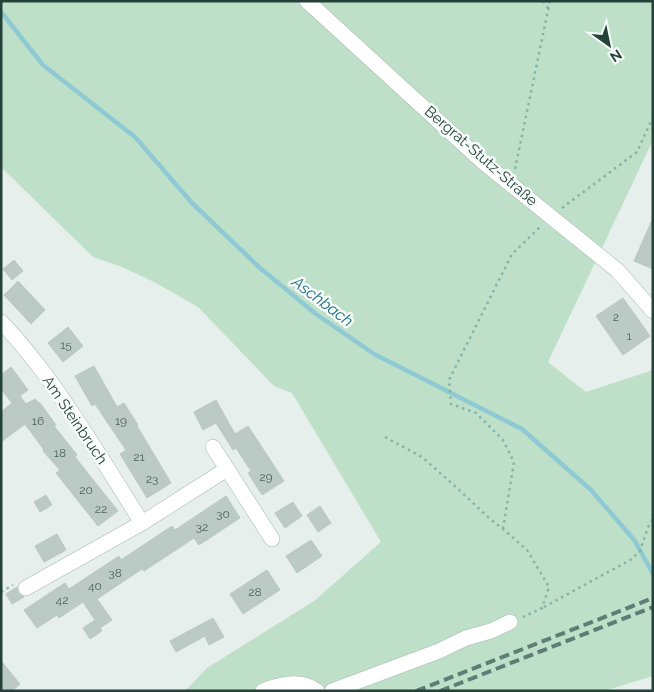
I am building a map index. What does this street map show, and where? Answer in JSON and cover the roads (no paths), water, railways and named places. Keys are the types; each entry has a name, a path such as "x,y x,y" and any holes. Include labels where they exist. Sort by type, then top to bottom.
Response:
{"street":[{"name":"Bergrat-Stutz-Straße","path":"307,1 483,162 617,270 651,306"},
{"name":"Am Steinbruch","path":"1,322 25,349 83,428 142,523"},
{"path":"213,447 272,539"},
{"path":"21,586 142,523 227,469"},
{"path":"332,691 439,651 466,638 491,631 510,622"},
{"path":"263,691 282,684 299,684 314,688 317,691"}],"waterway":[{"name":"Aschbach","path":"1,12 43,65 135,137 192,203 260,268 316,314 374,354 522,429 591,490 635,541 653,574"}],"railway":[{"path":"416,691 653,598"},
{"path":"440,691 653,607"}]}
